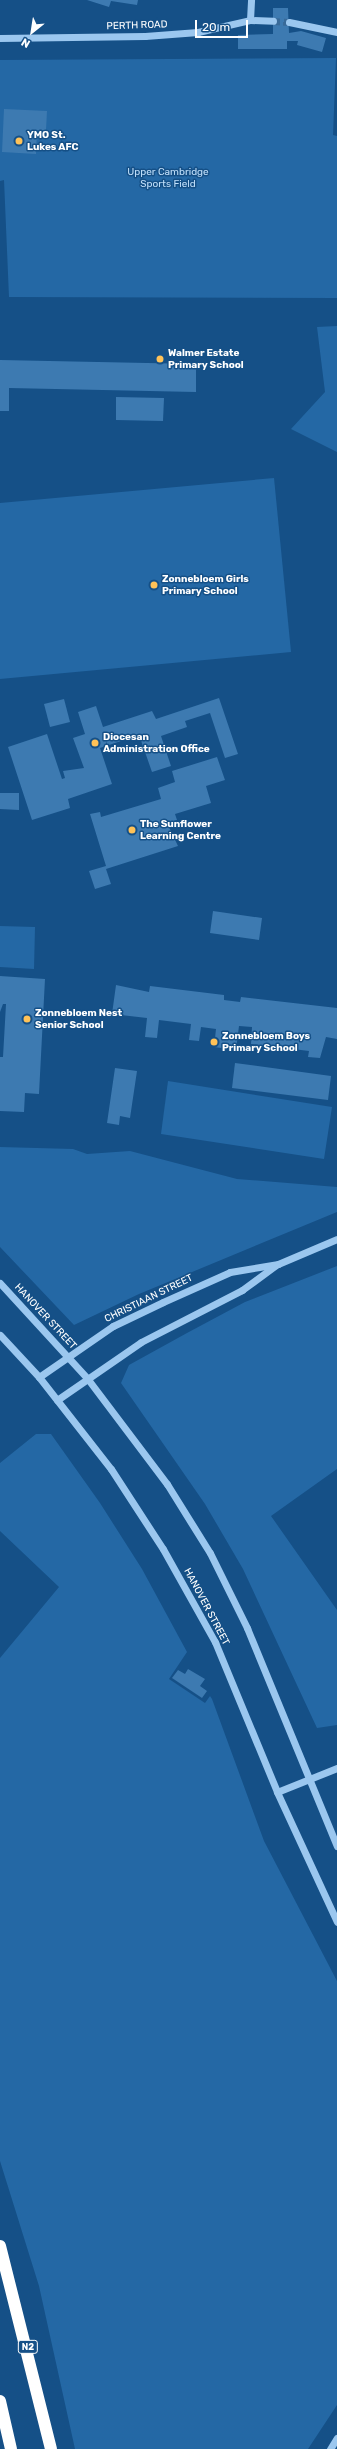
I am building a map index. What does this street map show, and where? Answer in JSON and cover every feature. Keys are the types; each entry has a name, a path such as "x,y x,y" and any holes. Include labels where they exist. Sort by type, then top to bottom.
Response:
{"highway":[{"name":"N2","path":"0,2246 51,2449"},
{"path":"0,2401 11,2449"}],"street":[{"path":"250,20 251,0"},
{"name":"PERTH ROAD","path":"0,38 145,36 198,32 250,20 273,21"},
{"path":"289,22 337,32"},
{"name":"CHRISTIAAN STREET","path":"57,1400 141,1342 242,1290 278,1264 337,1239"},
{"name":"CHRISTIAAN STREET","path":"39,1377 67,1355 114,1326 230,1272 278,1264"},
{"name":"HANOVER STREET","path":"0,1283 88,1378 167,1484 210,1553 247,1628 311,1779 337,1846"},
{"name":"HANOVER STREET","path":"0,1335 39,1377 111,1469 163,1549 215,1642 277,1792 337,1922"},
{"path":"277,1792 337,1768"},
{"path":"330,2449 337,2438"}],"green space":[{"name":"Upper Cambridge Sports Field","path":"336,58 333,135 337,136 337,298 9,297 4,180 0,181 0,60"},
{"path":"337,326 337,452 291,429 325,392 317,327"},
{"path":"274,478 291,652 0,679 0,503"},
{"path":"0,926 35,927 34,969 0,967"},
{"path":"168,1081 332,1107 324,1159 161,1134"},
{"path":"0,1147 73,1149 87,1154 130,1151 237,1179 337,1187 337,1212 139,1294 74,1325 0,1247"},
{"path":"337,1266 337,1469 271,1516 337,1610 337,1725 317,1728 243,1569 205,1504 121,1383 129,1365 187,1333 245,1302"},
{"path":"36,1434 51,1434 100,1503 142,1569 187,1652 169,1679 205,1703 210,1696 212,1699 264,1841 337,1981 337,2405 308,2449 75,2449 39,2286 0,2161 0,1658 59,1587 0,1531 0,1463"}],"building":[{"path":"87,0 138,0 137,5 111,1 109,7"},
{"path":"273,8 288,8 289,33 301,31 326,38 322,52 297,45 298,41 287,41 287,49 238,49 238,35 273,34"},
{"name":"YMO St. Lukes AFC","path":"4,109 47,111 46,130 37,130 36,154 2,152"},
{"path":"0,360 196,364 196,392 9,388 9,411 0,411"},
{"path":"116,397 164,398 163,421 116,420"},
{"name":"Diocesan Administration Office","path":"219,698 238,754 225,758 210,713 185,721 187,727 161,736 171,766 152,772 139,735 100,748 112,784 68,799 70,808 32,820 8,747 47,734 62,779 65,778 63,771 84,768 73,738 85,734 78,712 96,706 103,727 152,711 156,719"},
{"path":"64,699 70,722 50,727 44,704"},
{"name":"The Sunflower Learning Centre","path":"217,757 225,780 206,786 211,803 175,814 177,820 167,823 178,846 106,869 111,884 95,889 89,871 106,866 90,814 100,812 101,817 161,799 158,788 175,782 172,771"},
{"path":"0,793 19,793 19,810 0,809"},
{"path":"213,911 262,918 259,940 210,933"},
{"path":"0,976 45,979 39,1094 25,1093 24,1112 0,1111 0,1057 3,1057 6,1004 3,1004 0,1012"},
{"path":"116,985 149,992 150,986 224,995 224,1000 240,1002 241,997 337,1008 337,1039 326,1037 320,1058 308,1057 309,1051 251,1044 252,1027 239,1026 236,1050 214,1047 216,1029 201,1027 199,1041 189,1040 191,1024 159,1020 157,1038 145,1037 147,1018 112,1014"},
{"path":"235,1063 331,1076 328,1100 232,1088"},
{"path":"115,1068 137,1071 130,1118 120,1116 119,1125 107,1123"},
{"path":"188,1669 205,1679 200,1686 207,1691 202,1698 172,1678 178,1670 185,1674"}],"tunnel":[{"path":"273,21 289,22"}],"place":[{"name":"YMO St. Lukes AFC","path":"19,141"},
{"name":"Walmer Estate Primary School","path":"160,359"},
{"name":"Zonnebloem Girls Primary School","path":"154,585"},
{"name":"Diocesan Administration Office","path":"95,743"},
{"name":"The Sunflower Learning Centre","path":"132,830"},
{"name":"Zonnebloem Nest Senior School","path":"27,1019"},
{"name":"Zonnebloem Boys Primary School","path":"214,1042"}]}
